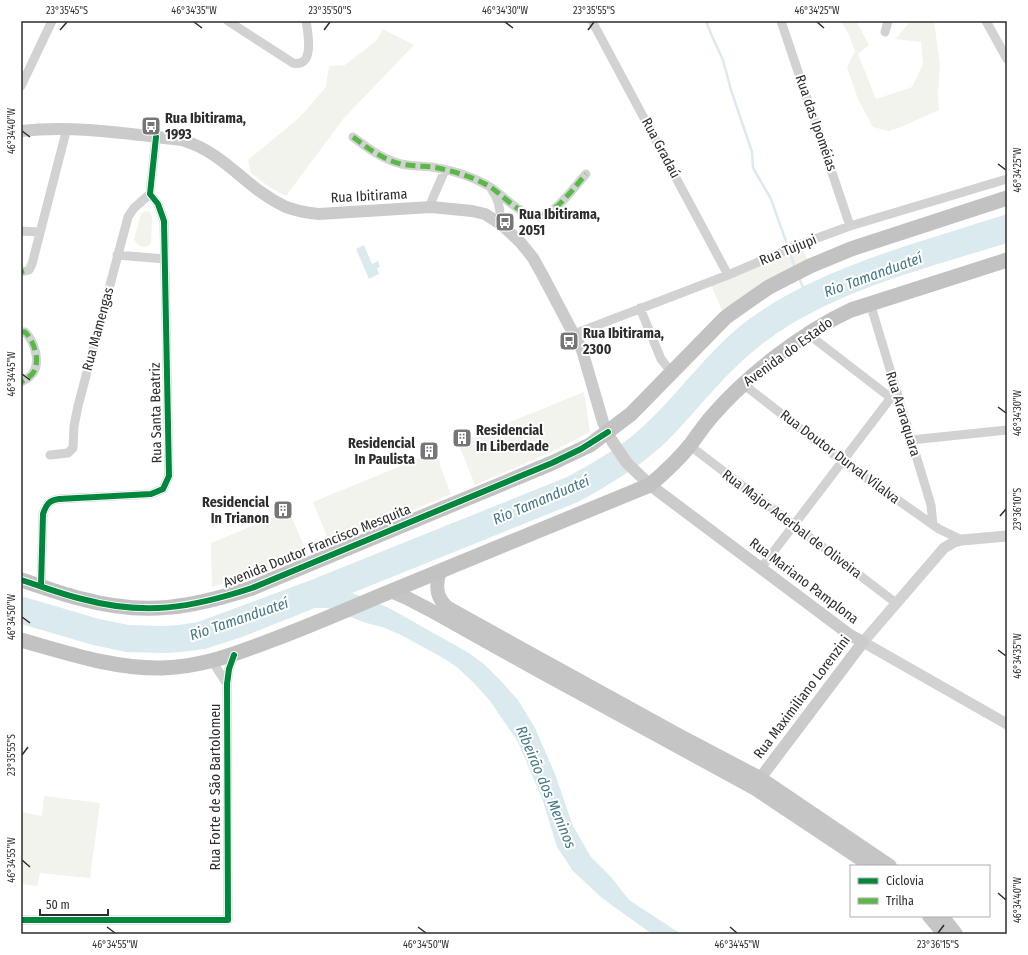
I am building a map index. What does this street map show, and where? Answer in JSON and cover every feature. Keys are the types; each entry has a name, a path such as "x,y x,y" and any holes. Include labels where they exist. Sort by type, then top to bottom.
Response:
{"highway":[{"name":"Avenida Doutor Francisco Mesquita","path":"21,580 98,603 144,609 172,608 202,603 252,588 552,463 610,437 732,312 769,287 810,266 851,249 1007,198"},
{"name":"Avenida do Estado","path":"645,481 689,445 713,415 755,373 808,334 839,315 870,303 1007,260"},
{"path":"21,640 83,657 136,667 161,668 212,661 234,655 297,631 440,571 645,481"}],"main road":[{"name":"Rua Ibitirama","path":"21,131 44,128 67,128 182,140 199,146 224,161 262,193 286,207 306,213 319,214 429,208 485,214 516,237 533,258 574,334 585,359 602,419 610,437"},
{"name":"Rua Mariano Pamplona","path":"610,437 627,463 645,481 850,635 863,642"},
{"path":"440,571 437,583 438,596 443,604 448,608 664,727 888,865"},
{"path":"391,591 430,610 541,672 757,783 870,865"},
{"name":"Rua Maximiliano Lorenzini","path":"757,783 863,642"},
{"path":"930,917 944,934"},
{"path":"943,917 956,934"}],"street":[{"path":"21,86 52,21"},
{"path":"228,21 293,63 297,64 304,61 308,54 309,45 306,21"},
{"name":"Rua Gradaú","path":"592,21 728,275"},
{"name":"Rua das Ipoméias","path":"780,21 850,226"},
{"path":"885,32 888,21"},
{"path":"986,21 1007,59"},
{"path":"22,272 29,270 31,267 67,128"},
{"path":"150,194 156,137"},
{"path":"353,137 376,154 393,161 409,165 445,170 487,185 522,211 538,216 543,215 557,207 586,174"},
{"path":"429,208 445,170"},
{"name":"Rua Tujupi","path":"574,334 850,226 1007,179"},
{"path":"487,185 496,195 501,211 500,224"},
{"name":"Rua Mamengas","path":"50,455 68,453 73,448 74,426 78,406 128,217 131,212 150,194"},
{"name":"Rua Santa Beatriz","path":"41,586 43,514 49,502 59,499 151,494 163,489 169,476 166,259 164,221 158,204 150,194"},
{"path":"21,231 40,232"},
{"path":"117,255 166,259"},
{"name":"Rua Araraquara","path":"870,303 893,394 911,440 931,505 936,527"},
{"path":"640,308 661,359 672,373"},
{"path":"21,382 33,374 37,365 35,350 29,336 23,332"},
{"path":"761,568 893,394 808,334"},
{"name":"Rua Doutor Durval Vilalva","path":"743,384 842,461 936,527 962,540"},
{"path":"911,440 1007,430"},
{"name":"Rua Major Aderbal de Oliveira","path":"689,445 896,603"},
{"path":"936,527 944,548"},
{"name":"Rua Maximiliano Lorenzini","path":"863,642 944,548 954,542 962,540 1007,536"},
{"name":"Rua Mariano Pamplona","path":"863,642 1007,724"},
{"name":"Rua Forte de São Bartolomeu","path":"21,920 228,920 227,684 229,669 234,655"},
{"name":"Rua Forte de São Bartolomeu","path":"212,661 227,684"}],"shaded area":[{"path":"841,21 856,21 869,45 858,54 876,99 912,87 923,64 921,42 895,39 911,21 934,21 940,65 938,94 939,110 901,127 888,131 873,127 858,99 847,67 855,51 849,35"},
{"path":"383,29 414,45 344,118 286,196 271,188 251,173 248,160 300,117 326,87 329,66 345,65 377,40"},
{"path":"145,211 150,212 152,216 151,243 142,247 135,242 134,239 141,214"},
{"path":"801,244 810,266 725,318 710,282"},
{"path":"584,392 590,432 551,452 475,485 458,443"},
{"path":"435,452 451,494 330,544 313,502"},
{"path":"289,511 307,553 267,569 212,587 211,543"},
{"path":"44,796 100,803 90,878 40,873 37,886 21,884 21,812 42,816"}],"water":[{"name":"Rio Tamanduateí","path":"1007,214 1007,243 881,283 850,295 791,324 765,342 740,363 716,387 672,436 651,456 603,488 578,502 352,593 389,608 469,653 484,664 500,680 518,700 535,728 555,774 573,826 591,857 612,878 629,900 681,934 652,934 602,898 573,871 557,847 543,801 518,742 490,701 458,668 445,659 403,636 328,608 315,608 242,637 205,649 163,653 126,652 93,645 21,624 21,596 99,619 129,625 163,626 198,622 311,580 567,477 601,458 634,435 665,405 722,342 748,320 777,301 807,285 873,257"},
{"path":"364,245 372,264 378,261 380,267 377,268 379,274 369,279 356,249"}],"waterway":[{"path":"706,21 723,60 731,90 752,152 753,168 771,199 788,247"},
{"path":"789,251 795,267"},
{"path":"799,278 804,290"}],"marked path":[{"path":"353,137 376,153 394,162 405,165 439,168 474,179 493,189 518,209 532,215 539,216 552,211 586,174"},
{"path":"21,332 25,332 28,336 34,346 36,357 35,368 32,374 21,382"}],"cycle path":[{"path":"41,586 43,514 50,502 59,499 151,494 163,489 169,476 164,221 158,204 150,194 156,137"},
{"path":"21,580 74,597 127,607 168,607 209,601 252,588 552,463 581,449 608,432"},
{"path":"21,920 228,920 227,684 229,669 234,655"}],"place":[{"name":"Rua Ibitirama, 1993","path":"151,126"},
{"name":"Rua Ibitirama, 2051","path":"505,222"},
{"name":"Rua Ibitirama, 2300","path":"569,341"},
{"name":"Residencial In Liberdade","path":"462,438"},
{"name":"Residencial In Paulista","path":"429,451"},
{"name":"Residencial In Trianon","path":"283,510"}],"water label":[{"name":"Ribeirão dos Meninos","path":"546,787"}]}
